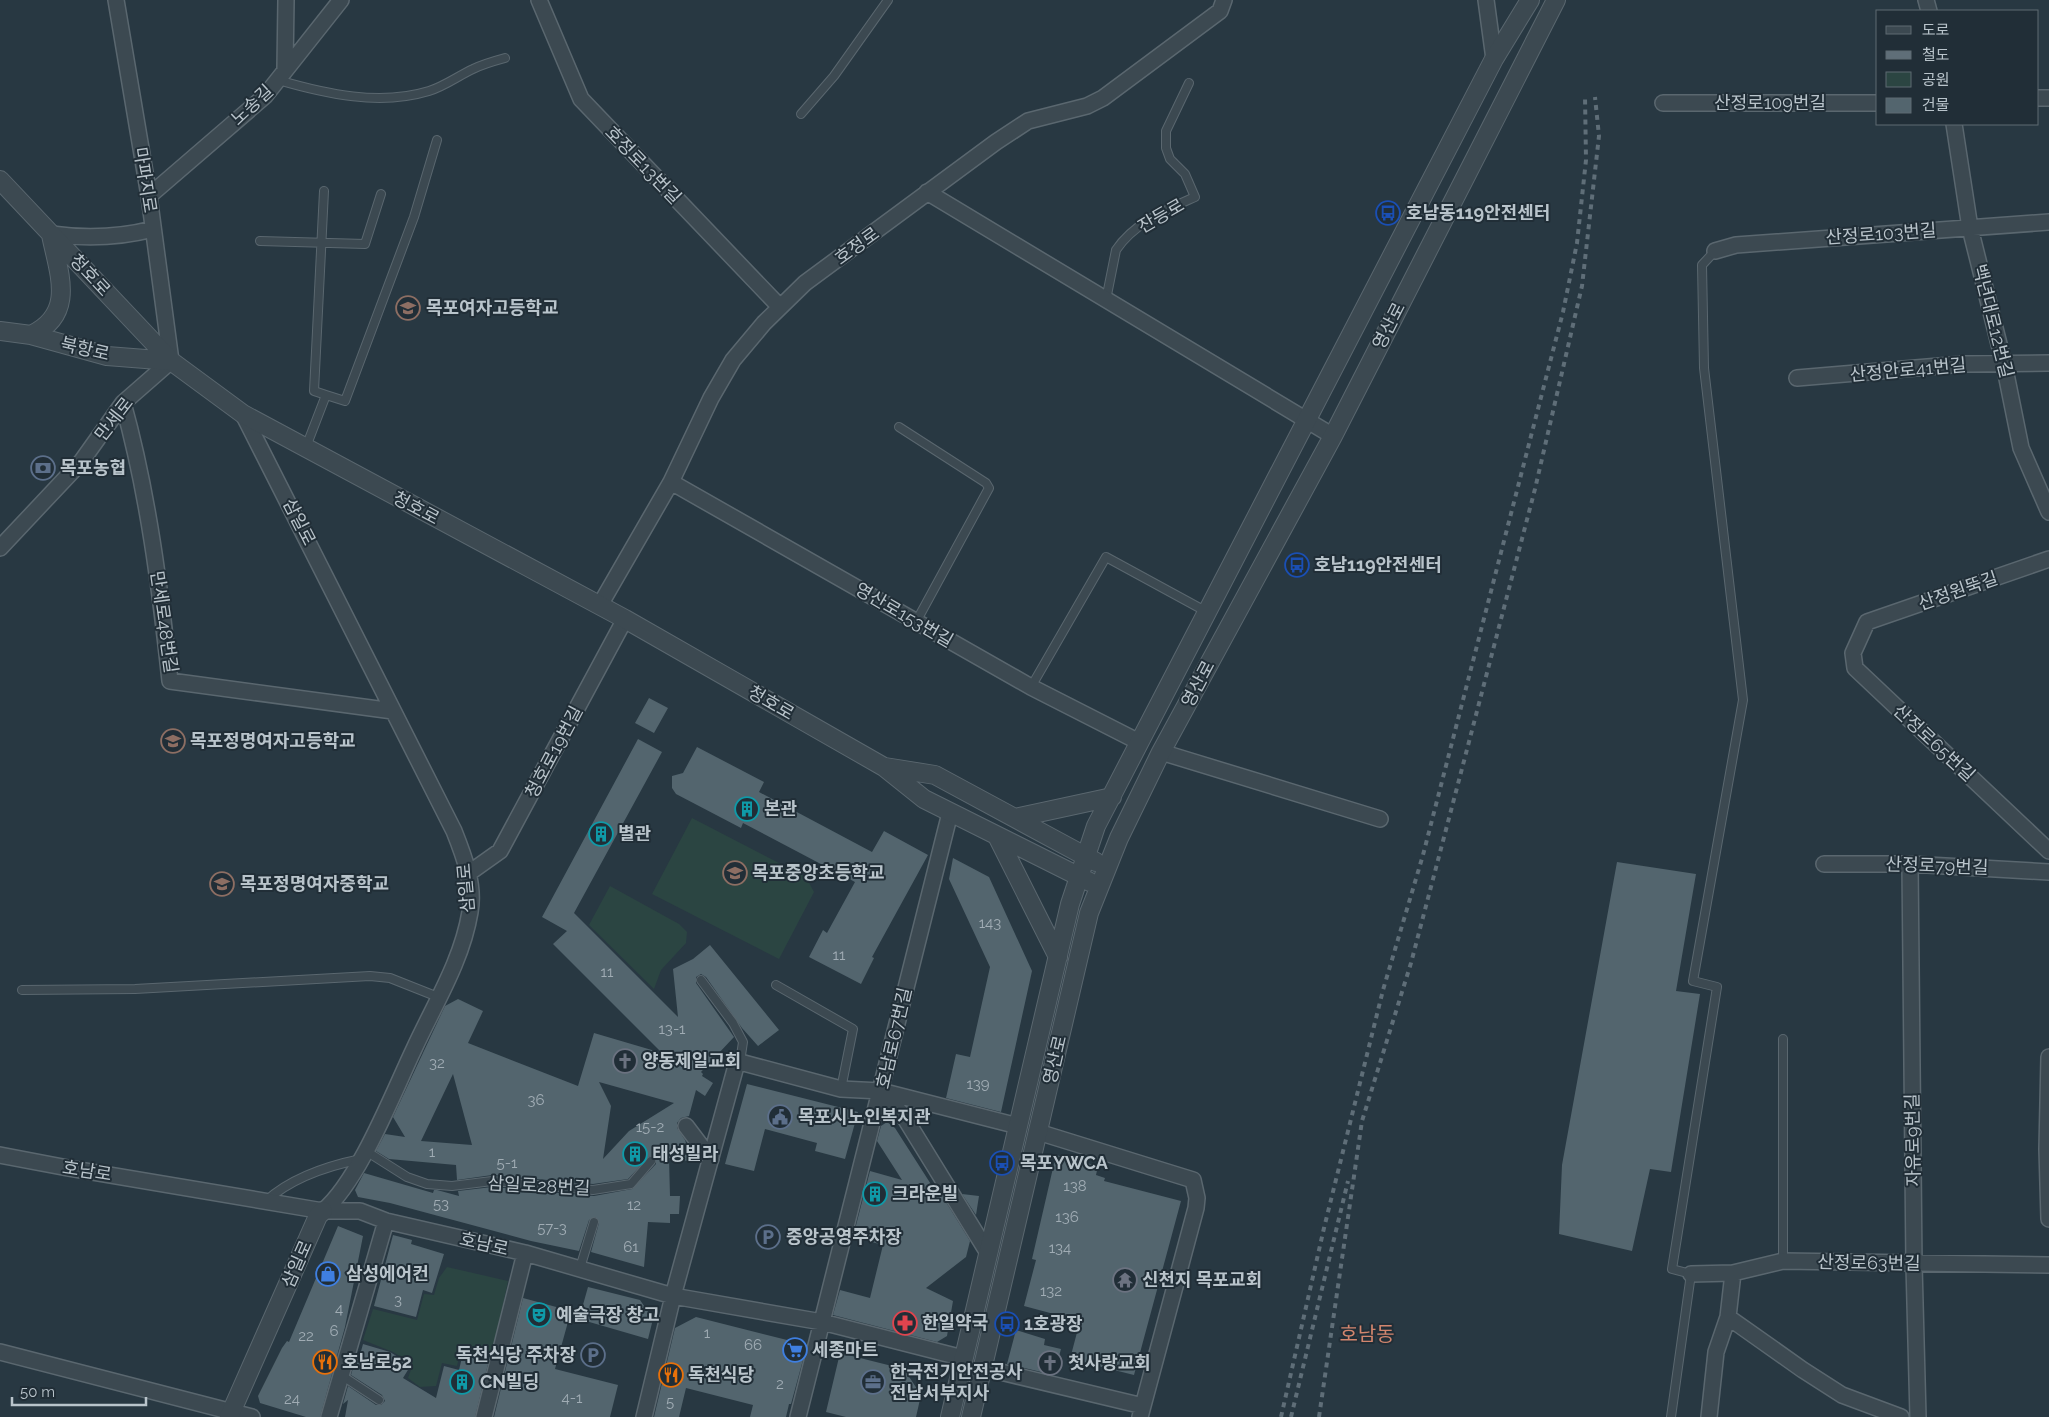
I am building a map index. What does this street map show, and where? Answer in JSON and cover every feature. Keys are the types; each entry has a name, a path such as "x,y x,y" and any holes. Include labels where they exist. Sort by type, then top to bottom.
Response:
{"street":[{"name":"마파지로","path":"116,0 148,196 171,361"},
{"path":"282,75 286,0"},
{"name":"노송길","path":"148,196 265,96 341,0"},
{"name":"호정로13번길","path":"539,0 581,99 780,307"},
{"name":"호정로","path":"600,605 671,482 711,398 733,360 780,307 805,283 927,192 1028,121 1087,106 1103,98 1220,11 1224,0"},
{"path":"1486,0 1494,59"},
{"name":"영산로","path":"950,1417 1070,904 1096,826 1494,59 1530,0"},
{"name":"영산로","path":"971,1417 1089,913 1119,838 1161,752 1333,436 1558,1"},
{"name":"산정로109번길","path":"1663,102 1876,102"},
{"name":"백년대로12번길","path":"1954,125 1970,228 2004,364 2021,448 2048,507"},
{"name":"청호로","path":"0,180 171,361 243,414 625,619 884,767 924,799 1100,887"},
{"path":"927,192 1333,436"},
{"name":"산정로103번길","path":"1714,251 1736,245 2049,222"},
{"path":"31,335 48,326 55,319 60,308 60,279 51,234 98,238 125,236 153,229"},
{"name":"북항로","path":"0,331 31,335 107,356 171,361"},
{"name":"만세로","path":"0,548 82,462 123,403 171,361"},
{"name":"산정안로41번길","path":"1797,378 1963,364 2049,364"},
{"name":"만세로48번길","path":"123,403 133,439 161,596 170,681 393,712"},
{"name":"삼일로","path":"230,1414 318,1216 339,1194 363,1155 438,997 452,972 466,936 471,910 469,873 454,831 243,414"},
{"name":"영산로153번길","path":"671,482 1031,687 1139,742"},
{"name":"산정원뚝길","path":"1867,622 2049,559"},
{"name":"청호로19번길","path":"469,873 500,851 625,619"},
{"name":"산정로65번길","path":"1867,622 1853,654 1855,668 2049,851"},
{"path":"1161,752 1380,819"},
{"name":"청호로","path":"884,767 935,775 1107,868"},
{"path":"1015,818 1112,797"},
{"name":"호남로67번길","path":"798,1417 950,813"},
{"path":"997,836 1058,957"},
{"name":"산정로79번길","path":"1824,864 1910,864 2049,872"},
{"name":"자유로9번길","path":"1910,864 1914,1265 1918,1417"},
{"path":"2049,1057 2047,1149 2049,1219"},
{"path":"644,1417 674,1296 736,1066 740,1062 841,1088 881,1091 1018,1126"},
{"path":"881,1091 903,1115 988,1253"},
{"path":"686,1126 711,1159"},
{"path":"984,1368 1142,1411 1196,1208 1197,1198 1193,1180 1038,1132"},
{"name":"호남로","path":"0,1155 323,1211 360,1211 386,1221 525,1253 674,1296 822,1322 963,1358"},
{"path":"329,1417 386,1221"},
{"path":"484,1417 525,1253"},
{"name":"산정로63번길","path":"1691,1274 1733,1273 1783,1261 1914,1265 2049,1266"},
{"path":"1708,1417 1716,1352 1728,1317 1733,1273"},
{"path":"1728,1317 1842,1395 1900,1417"},
{"path":"0,1352 230,1414 252,1417"}],"lane":[{"path":"801,114 834,76 888,0"},
{"path":"282,75 311,90 346,96 408,96 429,91 473,69 505,58"},
{"name":"잔등로","path":"1106,300 1116,250 1120,244 1129,234 1157,215 1195,197 1185,174 1170,159 1166,148 1166,131 1188,83"},
{"path":"324,191 314,391 345,401 414,217 437,140"},
{"path":"260,240 365,244 381,194"},
{"path":"1671,1417 1691,1274 1672,1268 1717,987 1693,981 1743,700 1704,368 1702,265 1714,251"},
{"path":"306,449 326,394"},
{"path":"900,427 986,483 988,488 916,622"},
{"path":"1031,687 1106,557 1208,612"},
{"path":"22,990 135,988 370,976 390,978 438,997"},
{"path":"701,980 733,1023 743,1042 740,1062"},
{"path":"776,985 853,1029 841,1088"},
{"path":"1783,1039 1783,1261"},
{"path":"266,1201 280,1188 336,1164 363,1155"},
{"name":"삼일로28번길","path":"363,1155 407,1177 427,1184 452,1186 492,1181 593,1190 631,1184 651,1161"},
{"path":"580,1268 594,1222"},
{"path":"341,1375 378,1400"}],"green space":[{"path":"692,818 806,877 814,892 779,959 652,894"},
{"path":"610,886 679,924 687,932 686,943 661,970 654,989 589,925"},
{"path":"447,1267 508,1281 492,1357 461,1349 457,1366 442,1363 436,1386 420,1387 408,1378 413,1364 393,1352 363,1340 373,1309 417,1320 424,1294 434,1295 439,1278"}],"building":[{"path":"649,698 668,708 654,733 635,723"},
{"path":"638,739 662,752 574,913 678,1017 673,969 693,959 710,945 779,1030 758,1046 742,1028 706,977 701,974 696,977 696,983 734,1037 701,1072 702,1076 713,1083 705,1096 696,1090 689,1116 681,1118 677,1123 677,1128 685,1140 689,1153 688,1161 669,1158 670,1196 680,1196 679,1214 670,1214 670,1223 648,1222 644,1267 591,1252 599,1223 595,1217 589,1220 579,1251 531,1241 390,1203 358,1197 355,1190 364,1173 433,1193 434,1190 437,1190 459,1196 458,1191 492,1187 594,1196 632,1189 656,1164 656,1159 650,1156 628,1179 593,1184 492,1175 457,1180 456,1165 389,1159 376,1151 385,1134 405,1137 393,1117 445,1006 458,999 483,1011 468,1043 578,1086 594,1033 662,1053 553,944 567,931 542,917","holes":["453,1074 472,1145 421,1141","599,1082 674,1103 629,1131 603,1159 611,1106"]},
{"path":"697,747 764,782 759,792 872,852 884,831 928,855 872,957 874,958 861,984 809,957 823,930 827,933 855,882 743,823 741,828 676,794 672,788 672,776 683,773"},
{"path":"953,858 989,877 1032,971 1001,1112 946,1098 956,1054 970,1057 990,967 949,879"},
{"path":"1617,862 1696,874 1676,991 1700,994 1671,1172 1650,1169 1632,1251 1559,1234 1562,1165"},
{"name":"목포시노인복지관","path":"747,1084 858,1112 845,1159 815,1151 817,1143 765,1129 754,1171 725,1164"},
{"path":"887,1122 895,1128 934,1189 938,1189 970,1241 966,1257 926,1288 953,1301 947,1336 937,1342 833,1315 840,1290 870,1298 883,1245 853,1237 870,1171 902,1180 877,1141 881,1126"},
{"path":"1056,1155 1098,1166 1096,1175 1105,1178 1104,1181 1181,1201 1134,1375 1070,1359 1080,1321 1024,1306 1036,1260 1032,1259"},
{"path":"962,1194 979,1196 976,1215"},
{"path":"338,1226 363,1236 345,1327 320,1417 306,1417 260,1403 258,1396 282,1348 287,1341 289,1342"},
{"path":"393,1235 412,1240 411,1244 444,1254 432,1293 423,1290 416,1317 374,1306"},
{"path":"588,1287 640,1300 653,1319 648,1339 579,1319"},
{"path":"523,1298 571,1311 555,1369 618,1385 610,1417 494,1417"},
{"path":"696,1317 807,1345 786,1417 750,1417 753,1405 686,1388 679,1417 654,1417 675,1328"},
{"path":"1016,1330 1045,1339 1044,1345 1061,1349 1054,1375 1007,1364"},
{"path":"363,1344 390,1352 411,1365 403,1378 436,1398 444,1366 459,1370 463,1353 489,1360 475,1417 345,1417 348,1400 343,1404 348,1386 376,1405 381,1405 385,1401 382,1395 351,1375 357,1354 360,1355"},
{"name":"한국전기안전공사 전남서부지사","path":"840,1353 904,1369 921,1395 916,1417 846,1417 826,1412"}],"railway":[{"path":"1281,1417 1324,1228 1383,990 1423,855 1563,312 1577,243 1586,160 1585,96"},
{"path":"1319,1417 1362,1121 1411,963 1535,489 1582,286 1599,136 1595,97"},
{"path":"1291,1417 1348,1181"}],"place":[{"name":"호남동119안전센터","path":"1388,213"},
{"name":"목포여자고등학교","path":"408,308"},
{"name":"목포농협","path":"43,468"},
{"name":"호남119안전센터","path":"1297,565"},
{"name":"목포정명여자고등학교","path":"173,741"},
{"name":"본관","path":"747,809"},
{"name":"별관","path":"601,834"},
{"name":"목포중앙초등학교","path":"735,873"},
{"name":"목포정명여자중학교","path":"222,884"},
{"name":"양동제일교회","path":"625,1061"},
{"name":"목포시노인복지관","path":"780,1117"},
{"name":"태성빌라","path":"635,1154"},
{"name":"목포YWCA","path":"1002,1163"},
{"name":"크라운빌","path":"875,1194"},
{"name":"중앙공영주차장","path":"768,1237"},
{"name":"삼성에어컨","path":"328,1274"},
{"name":"신천지 목포교회","path":"1125,1280"},
{"name":"예술극장 창고","path":"539,1315"},
{"name":"한일약국","path":"905,1323"},
{"name":"1호광장","path":"1007,1324"},
{"name":"세종마트","path":"795,1350"},
{"name":"독천식당 주차장","path":"593,1355"},
{"name":"호남로52","path":"325,1362"},
{"name":"첫사랑교회","path":"1050,1363"},
{"name":"독천식당","path":"671,1375"},
{"name":"CN빌딩","path":"462,1382"},
{"name":"한국전기안전공사 전남서부지사","path":"873,1382"}],"district":[{"name":"호남동","path":"1367,1334"}]}
